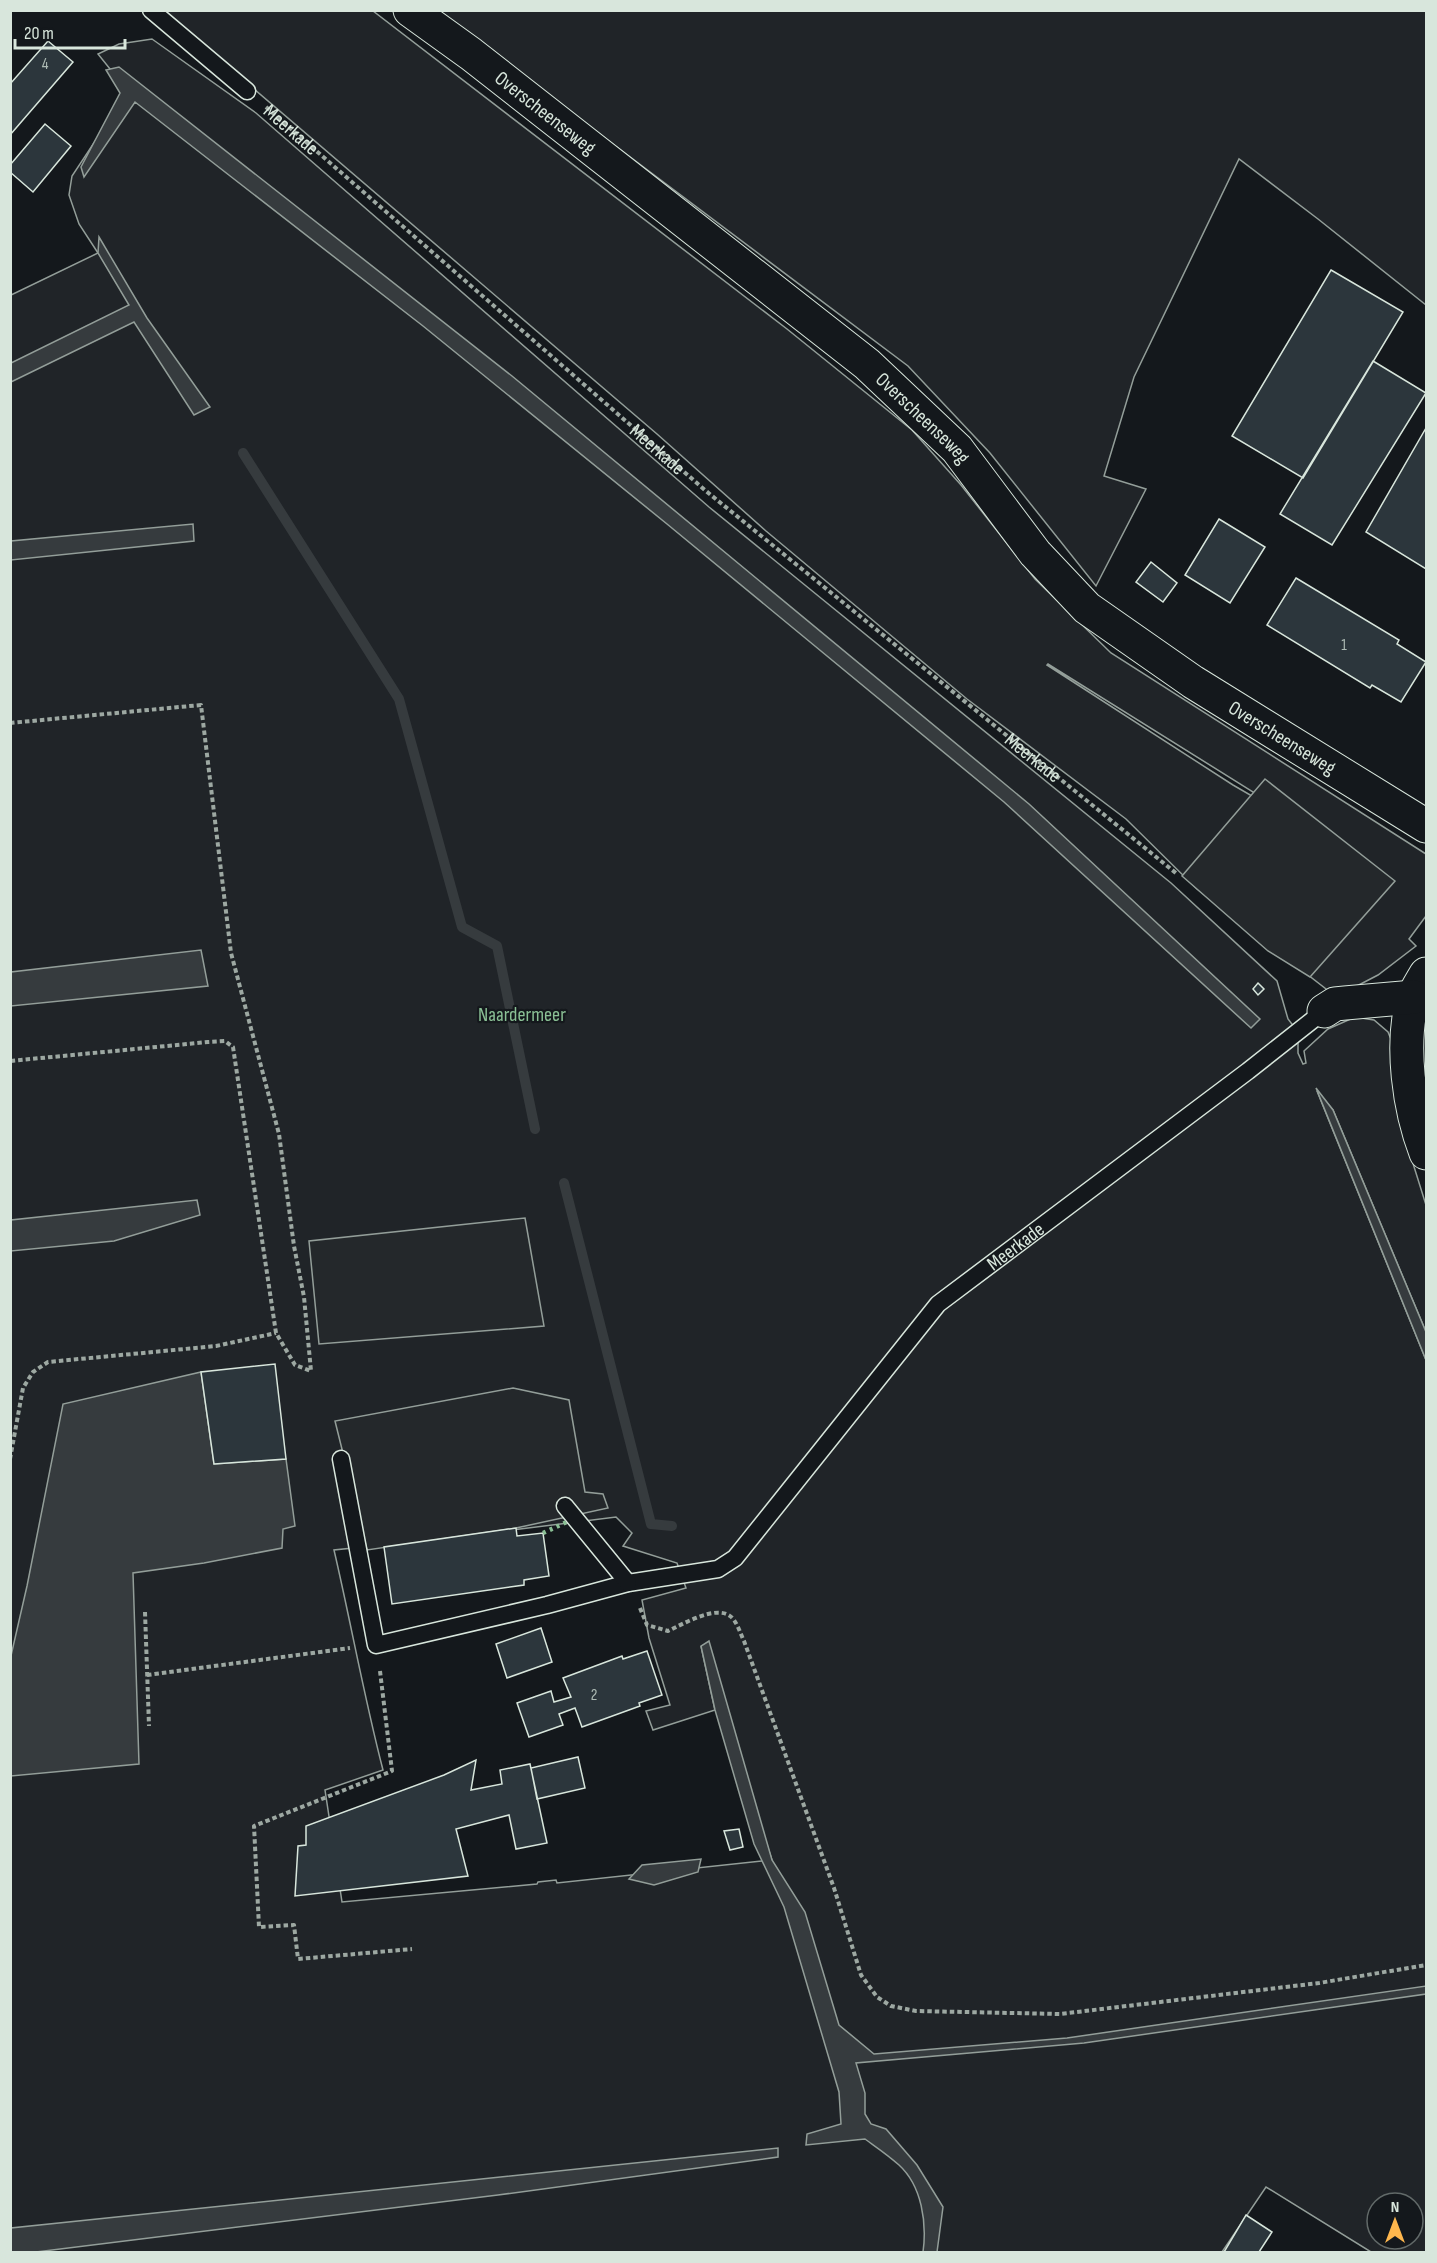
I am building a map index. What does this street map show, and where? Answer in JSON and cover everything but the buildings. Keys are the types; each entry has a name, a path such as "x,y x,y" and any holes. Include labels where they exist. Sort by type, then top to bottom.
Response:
{"street":[{"name":"Overscheenseweg","path":"410,10 471,54 867,364 957,449 1035,553 1087,608 1193,682 1426,826"},
{"name":"Meerkade","path":"1324,1011 1335,1004 1420,985"},
{"path":"1420,985 1407,1053 1418,1133 1426,1153"}],"lane":[{"name":"Meerkade","path":"151,10 247,91"},
{"name":"Meerkade","path":"376,1645 547,1605 628,1583 718,1569 735,1558 938,1304 1248,1071 1324,1011"},
{"path":"341,1459 376,1645"},
{"path":"565,1506 628,1583"}],"path":[{"name":"Meerkade","path":"247,91 706,491 1177,874"},
{"path":"10,723 201,705 231,953 279,1134 294,1246 304,1297 312,1371 295,1365 276,1333 233,1047 225,1041 208,1042 10,1061"},
{"path":"10,1459 23,1388 33,1372 48,1362 216,1346 276,1333"},
{"path":"628,1583 647,1625 657,1630 668,1631 696,1618 714,1613 724,1613 732,1617 744,1641 830,1878 861,1975 877,1997 891,2006 916,2011 1060,2014 1318,1983 1426,1965"},
{"path":"145,1612 149,1726"},
{"path":"147,1675 376,1645 393,1772 254,1826 259,1927 294,1926 298,1959 412,1949"}],"green space":[{"path":"163,11 373,11 787,329 912,430 961,485 1035,579 1111,653 1426,854 1426,916 1409,939 1416,946 1378,975 1353,988 1330,992 1197,889 1126,819 967,699 766,531 657,434","holes":["1048,664 1362,860 1233,785"]},
{"path":"436,11 1426,11 1426,305 1239,159 1134,377 1104,476 1146,489 1096,586 990,453 908,366"},
{"name":"Naardermeer","path":"152,39 256,113 709,507 1171,883 1277,981 1288,1019 1298,1032 1298,1053 1303,1064 1306,1063 1304,1051 1328,1029 1355,1017 1374,1020 1388,1032 1395,1049 1411,1157 1426,1205 1426,1332 1333,1110 1317,1091 1426,1360 1426,2252 1369,2251 1425,2251 1425,2191 1365,2191 1365,2248 1266,2187 1222,2252 11,2252 11,295 98,253 79,224 69,195 72,176 133,84 110,69 98,54 119,44","holes":["616,1517 632,1533 623,1546 677,1563 686,1588 642,1600 649,1638 670,1705 646,1711 653,1730 715,1710 701,1646 772,1860 557,1883 556,1880 537,1884 342,1902 325,1790 383,1770 334,1550"]}],"shaded area":[{"path":"119,67 512,376 1029,804 1260,1019 1251,1028 1004,802 423,326 135,102 84,177 81,167 120,93 106,70"},
{"path":"99,237 147,318 210,407 194,415 134,322 11,382 11,363 129,305 98,253"},
{"path":"193,524 194,541 11,560 11,541"},
{"path":"1265,779 1395,881 1310,977 1268,951 1182,876"},
{"path":"201,950 208,986 11,1006 11,972"},
{"path":"1316,1088 1333,1110 1426,1332 1426,1360"},
{"path":"197,1200 200,1215 114,1241 11,1251 11,1220"},
{"path":"525,1218 544,1326 319,1344 309,1241"},
{"path":"201,1372 214,1464 286,1459 295,1526 283,1529 282,1548 204,1563 133,1573 139,1764 11,1776 10,1660 63,1404"},
{"path":"513,1388 569,1400 585,1492 603,1494 608,1508 516,1528 367,1550 335,1421"},
{"path":"709,1641 772,1860 805,1912 839,2025 874,2054 1067,2038 1426,1986 1426,1994 1084,2043 856,2063 865,2093 865,2114 871,2124 886,2129 917,2165 943,2207 937,2252 923,2252 923,2217 918,2194 913,2183 899,2165 865,2139 806,2145 807,2134 841,2124 839,2092 784,1907 754,1844 715,1710 701,1646"},
{"path":"701,1859 698,1872 654,1885 629,1879 642,1865"},
{"path":"778,2148 778,2157 498,2195 36,2252 11,2252 11,2228"}],"waterway":[{"path":"243,453 399,699 462,927 497,946 535,1129"},
{"path":"564,1183 651,1524 672,1526"}],"hedge":[{"path":"543,1533 569,1521"}]}
